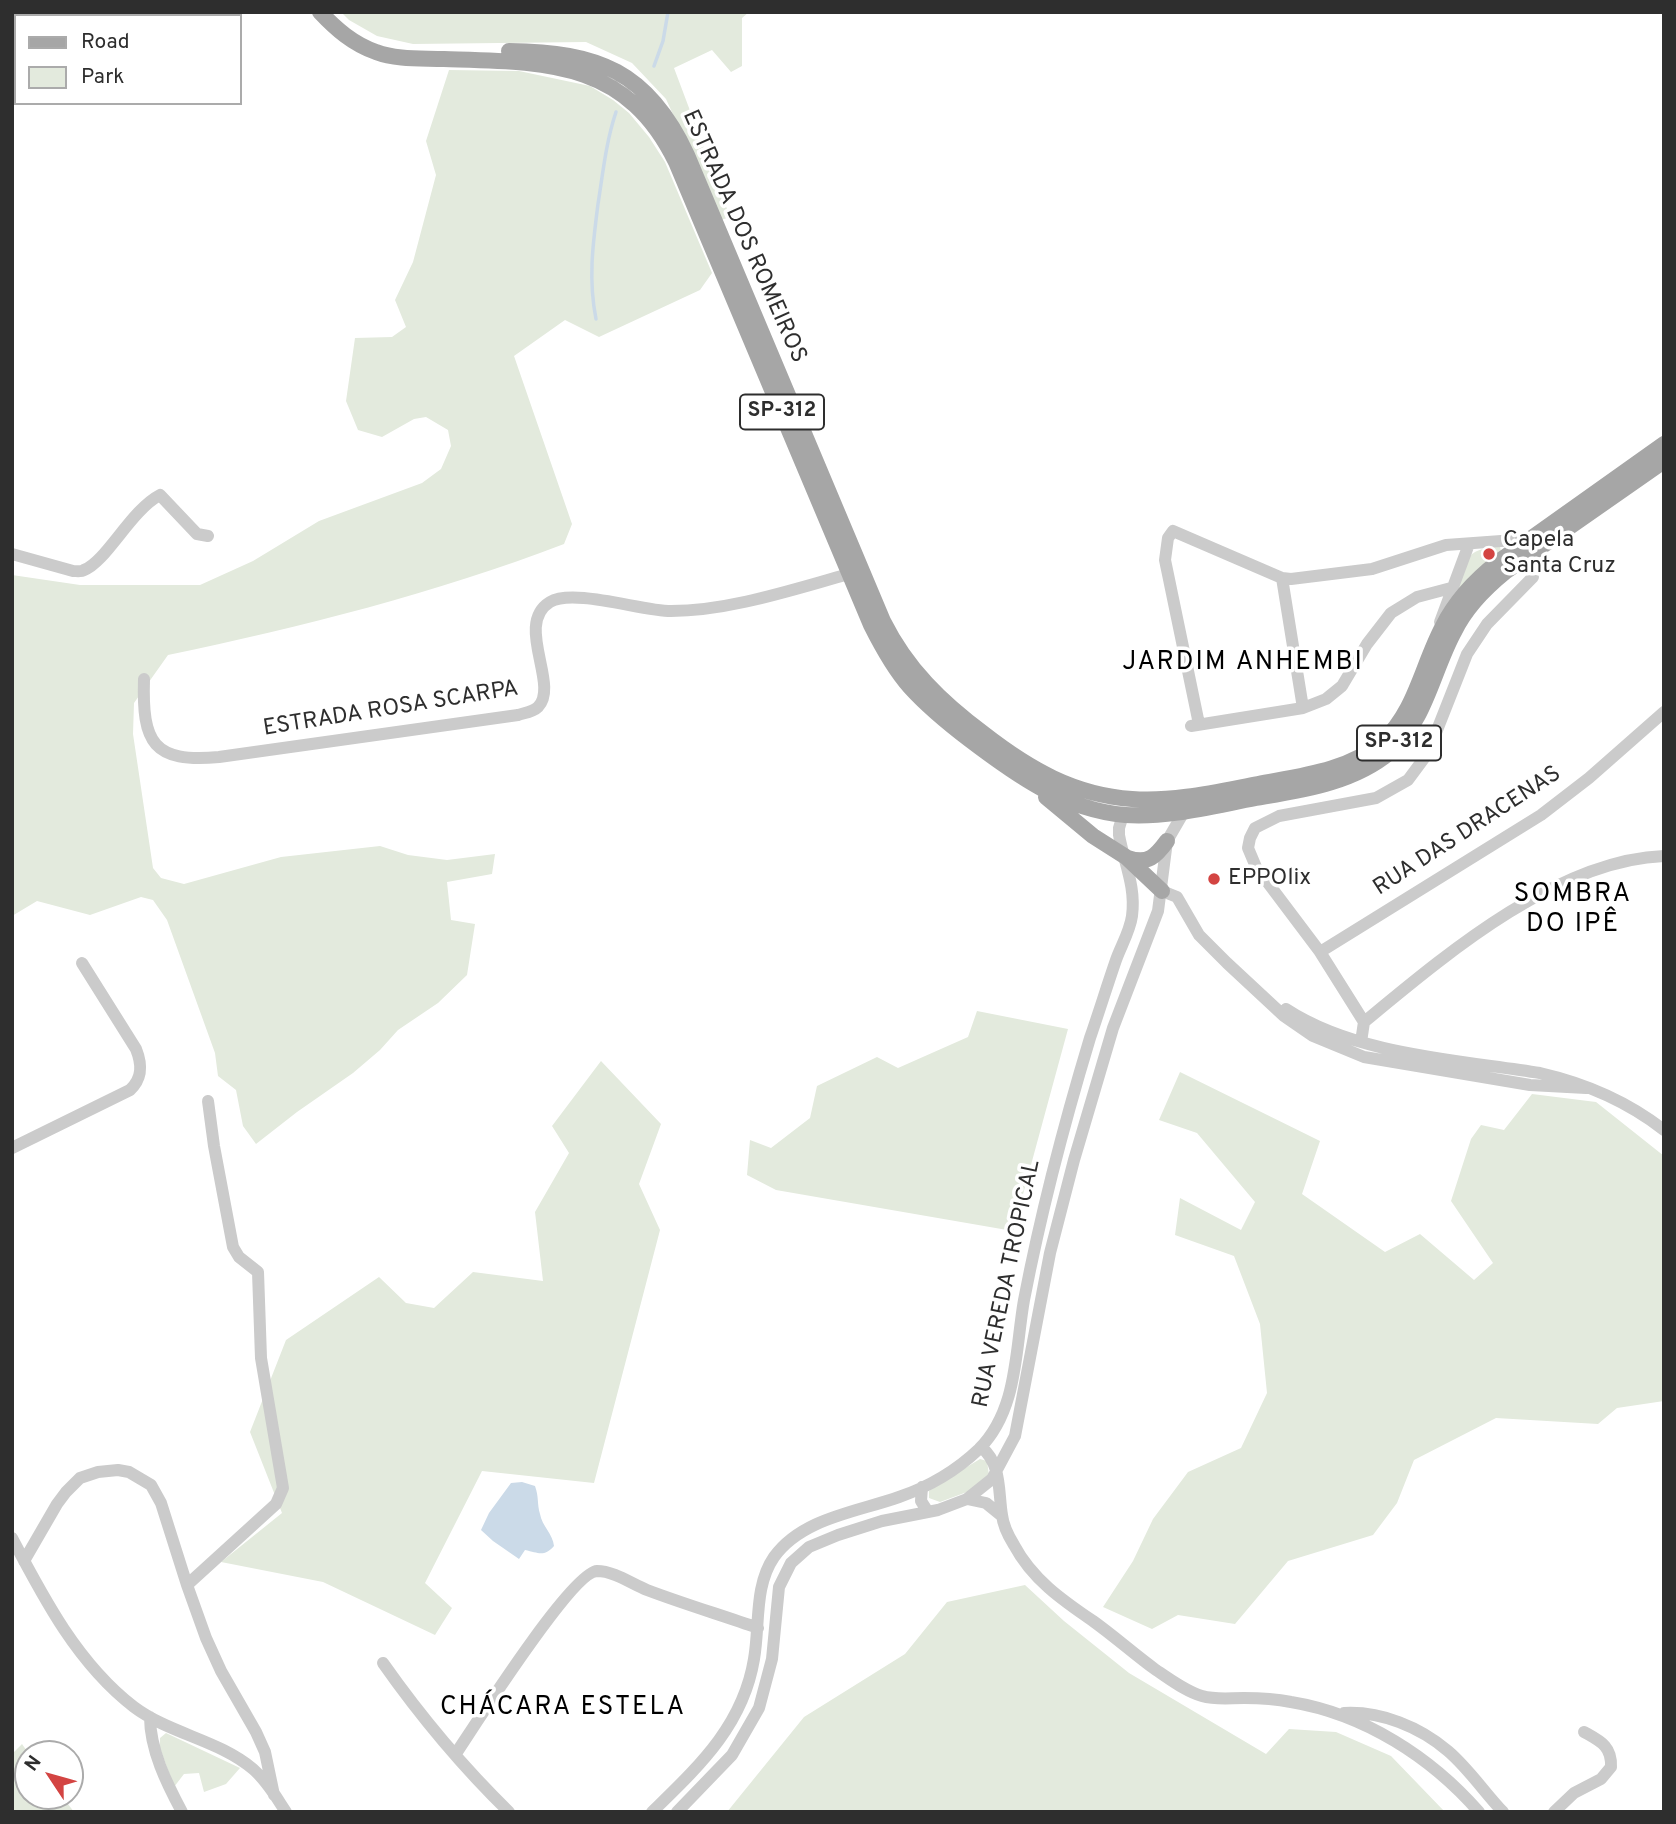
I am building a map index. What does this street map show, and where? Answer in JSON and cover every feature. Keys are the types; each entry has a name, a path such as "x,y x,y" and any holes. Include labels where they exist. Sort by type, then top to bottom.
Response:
{"main road":[{"name":"ESTRADA DOS ROMEIROS","path":"320,12 345,36 370,50 397,57 533,63 573,70 621,93 648,117 664,138 676,162 879,640 910,687 951,726 1025,780 1077,804 1123,815 1159,815 1181,805 1318,772 1347,763 1370,751 1390,734 1405,713 1451,611 1472,584 1530,539 1664,444"},
{"name":"ESTRADA DOS ROMEIROS","path":"431,58 492,51 568,54 609,68 648,94 670,122 687,155 883,621 911,668 931,691 1012,756 1042,774 1074,788 1109,796 1181,805 1321,785 1352,775 1377,762 1399,743 1416,720 1454,632 1481,593 1505,572 1664,461"},
{"path":"1025,780 1093,836 1126,857 1162,891"},
{"path":"1126,857 1149,860 1155,857 1167,841"}],"street":[{"path":"12,554 73,571 82,571 104,552 136,514 160,495 197,534 208,536"},
{"path":"1451,588 1417,597 1401,605 1386,619 1335,693 1317,704 1195,725 1165,560 1166,544 1171,533 1176,531 1282,579 1302,579 1372,569 1434,547 1530,539"},
{"path":"1436,641 1451,588 1469,544"},
{"name":"ESTRADA ROSA SCARPA","path":"144,679 143,698 154,743 172,757 184,759 224,757 518,715 539,707 541,701 542,675 535,626 542,608 555,600 576,598 652,609 688,610 734,603 849,574"},
{"path":"1361,1042 1364,1023 1320,952 1256,867 1248,848 1255,828 1279,816 1376,798 1408,780 1428,752 1467,654 1487,624 1533,577"},
{"path":"1282,579 1303,708"},
{"name":"RUA DAS DRACENAS","path":"1320,952 1541,815 1598,771 1664,712"},
{"path":"1167,841 1181,805"},
{"name":"RUA VEREDA TROPICAL","path":"652,1812 708,1757 727,1730 748,1687 755,1657 762,1583 777,1553 792,1538 826,1521 922,1487 965,1462 998,1425 1007,1405 1026,1294 1050,1183 1097,1016 1132,920 1132,883 1119,835 1123,815"},
{"name":"RUA VEREDA TROPICAL","path":"677,1812 726,1762 743,1740 755,1716 772,1659 779,1587 791,1563 809,1547 838,1535 883,1521 948,1507 967,1499 996,1472 1018,1425 1050,1253 1084,1123 1113,1028 1158,911 1167,841"},
{"path":"1364,1023 1440,960 1527,902 1602,868 1633,859 1664,856"},
{"path":"1162,891 1177,897 1205,941 1284,1016 1313,1036 1364,1057 1403,1058"},
{"path":"12,1148 130,1090 136,1084 141,1060 82,963"},
{"path":"1265,997 1308,1022 1403,1058 1530,1085 1586,1088 1627,1105 1664,1130"},
{"path":"187,1585 276,1504 283,1488 261,1358 258,1272 239,1258 233,1247 208,1101"},
{"path":"981,1447 991,1457 996,1472 1002,1516 1013,1544 1044,1585 1073,1609 1184,1688 1218,1699 1281,1700 1340,1713 1377,1714 1424,1735 1447,1750 1503,1812"},
{"path":"24,1561 65,1492 80,1478 111,1471 129,1472 151,1485 162,1503 187,1585 221,1671 261,1743 274,1795"},
{"path":"922,1487 921,1501 928,1512"},
{"path":"967,1499 986,1503 1002,1516"},
{"path":"40,1533 14,1542 51,1609 84,1657 129,1702 150,1717 240,1759 260,1775 286,1812"},
{"path":"455,1755 545,1624 574,1589 592,1573 597,1571 617,1576 698,1609 758,1628"},
{"path":"383,1663 422,1717 478,1782 509,1812"},
{"path":"1340,1713 1415,1755 1479,1812"},
{"path":"150,1717 153,1743 182,1812"},
{"path":"1554,1812 1574,1793 1601,1779 1611,1767 1610,1751 1604,1743 1584,1732"}],"green space":[{"path":"12,12 194,12 14,14 12,32"},
{"path":"341,12 749,12 742,18 742,66 731,72 712,50 674,68 730,217 721,220 666,99 632,63 586,42 413,44 377,36 349,20"},
{"path":"449,70 519,71 590,86 613,100 629,113 665,162 712,273 700,290 599,337 565,320 514,356 572,524 564,544 418,593 268,633 168,655 134,703 133,734 153,868 161,878 184,884 281,857 380,846 408,855 447,860 495,854 492,874 447,882 451,920 475,924 467,975 438,1003 398,1030 353,1073 256,1144 243,1126 236,1090 218,1076 215,1053 167,920 153,900 141,897 90,915 37,901 12,916 12,575 80,585 200,585 253,561 319,521 422,483 441,469 451,446 448,430 426,417 414,419 382,437 358,430 346,401 355,338 392,337 406,327 395,300 413,262 436,175 426,141"},
{"path":"1500,547 1501,551 1456,593 1465,565 1472,554 1479,550"},
{"path":"977,1011 1068,1029 1013,1231 776,1190 747,1175 750,1140 771,1148 810,1118 817,1086 877,1057 898,1068 968,1037"},
{"path":"601,1061 661,1124 639,1184 660,1230 594,1483 482,1471 425,1583 452,1608 435,1635 323,1582 221,1562 282,1513 250,1432 286,1340 379,1277 406,1303 434,1308 473,1272 543,1281 535,1212 569,1153 552,1126"},
{"path":"1180,1072 1320,1141 1302,1194 1385,1252 1420,1234 1474,1280 1493,1263 1451,1201 1471,1139 1481,1125 1504,1130 1532,1094 1596,1102 1664,1156 1664,1401 1617,1408 1598,1424 1496,1418 1414,1460 1397,1503 1373,1535 1288,1561 1235,1624 1178,1615 1152,1629 1103,1607 1133,1561 1153,1519 1188,1472 1241,1448 1267,1393 1260,1324 1234,1256 1175,1235 1180,1198 1241,1230 1255,1202 1197,1133 1159,1120"},
{"path":"980,1459 987,1461 989,1475 967,1492 940,1502 929,1498 932,1488"},
{"path":"1025,1585 1064,1621 1129,1673 1266,1754 1289,1729 1336,1732 1391,1756 1445,1812 727,1812 804,1717 905,1654 947,1602"},
{"path":"166,1733 240,1768 226,1784 204,1792 199,1773 184,1774 174,1787 160,1748 160,1738"},
{"path":"14,1752 14,1810 74,1812 12,1812"}],"water":[{"path":"522,1482 535,1486 541,1518 554,1546 544,1553 525,1550 519,1559 481,1530 489,1513 511,1483"}],"waterway":[{"path":"654,66 663,41 668,12"},
{"path":"596,319 592,290 593,247 605,157 616,112"}],"place":[{"name":"Capela Santa Cruz","path":"1489,554"},
{"name":"EPPOlix","path":"1214,879"}],"district":[{"name":"JARDIM ANHEMBI","path":"1243,664"},
{"name":"SOMBRA DO IPÊ","path":"1573,911"},
{"name":"CHÁCARA ESTELA","path":"563,1709"}]}
